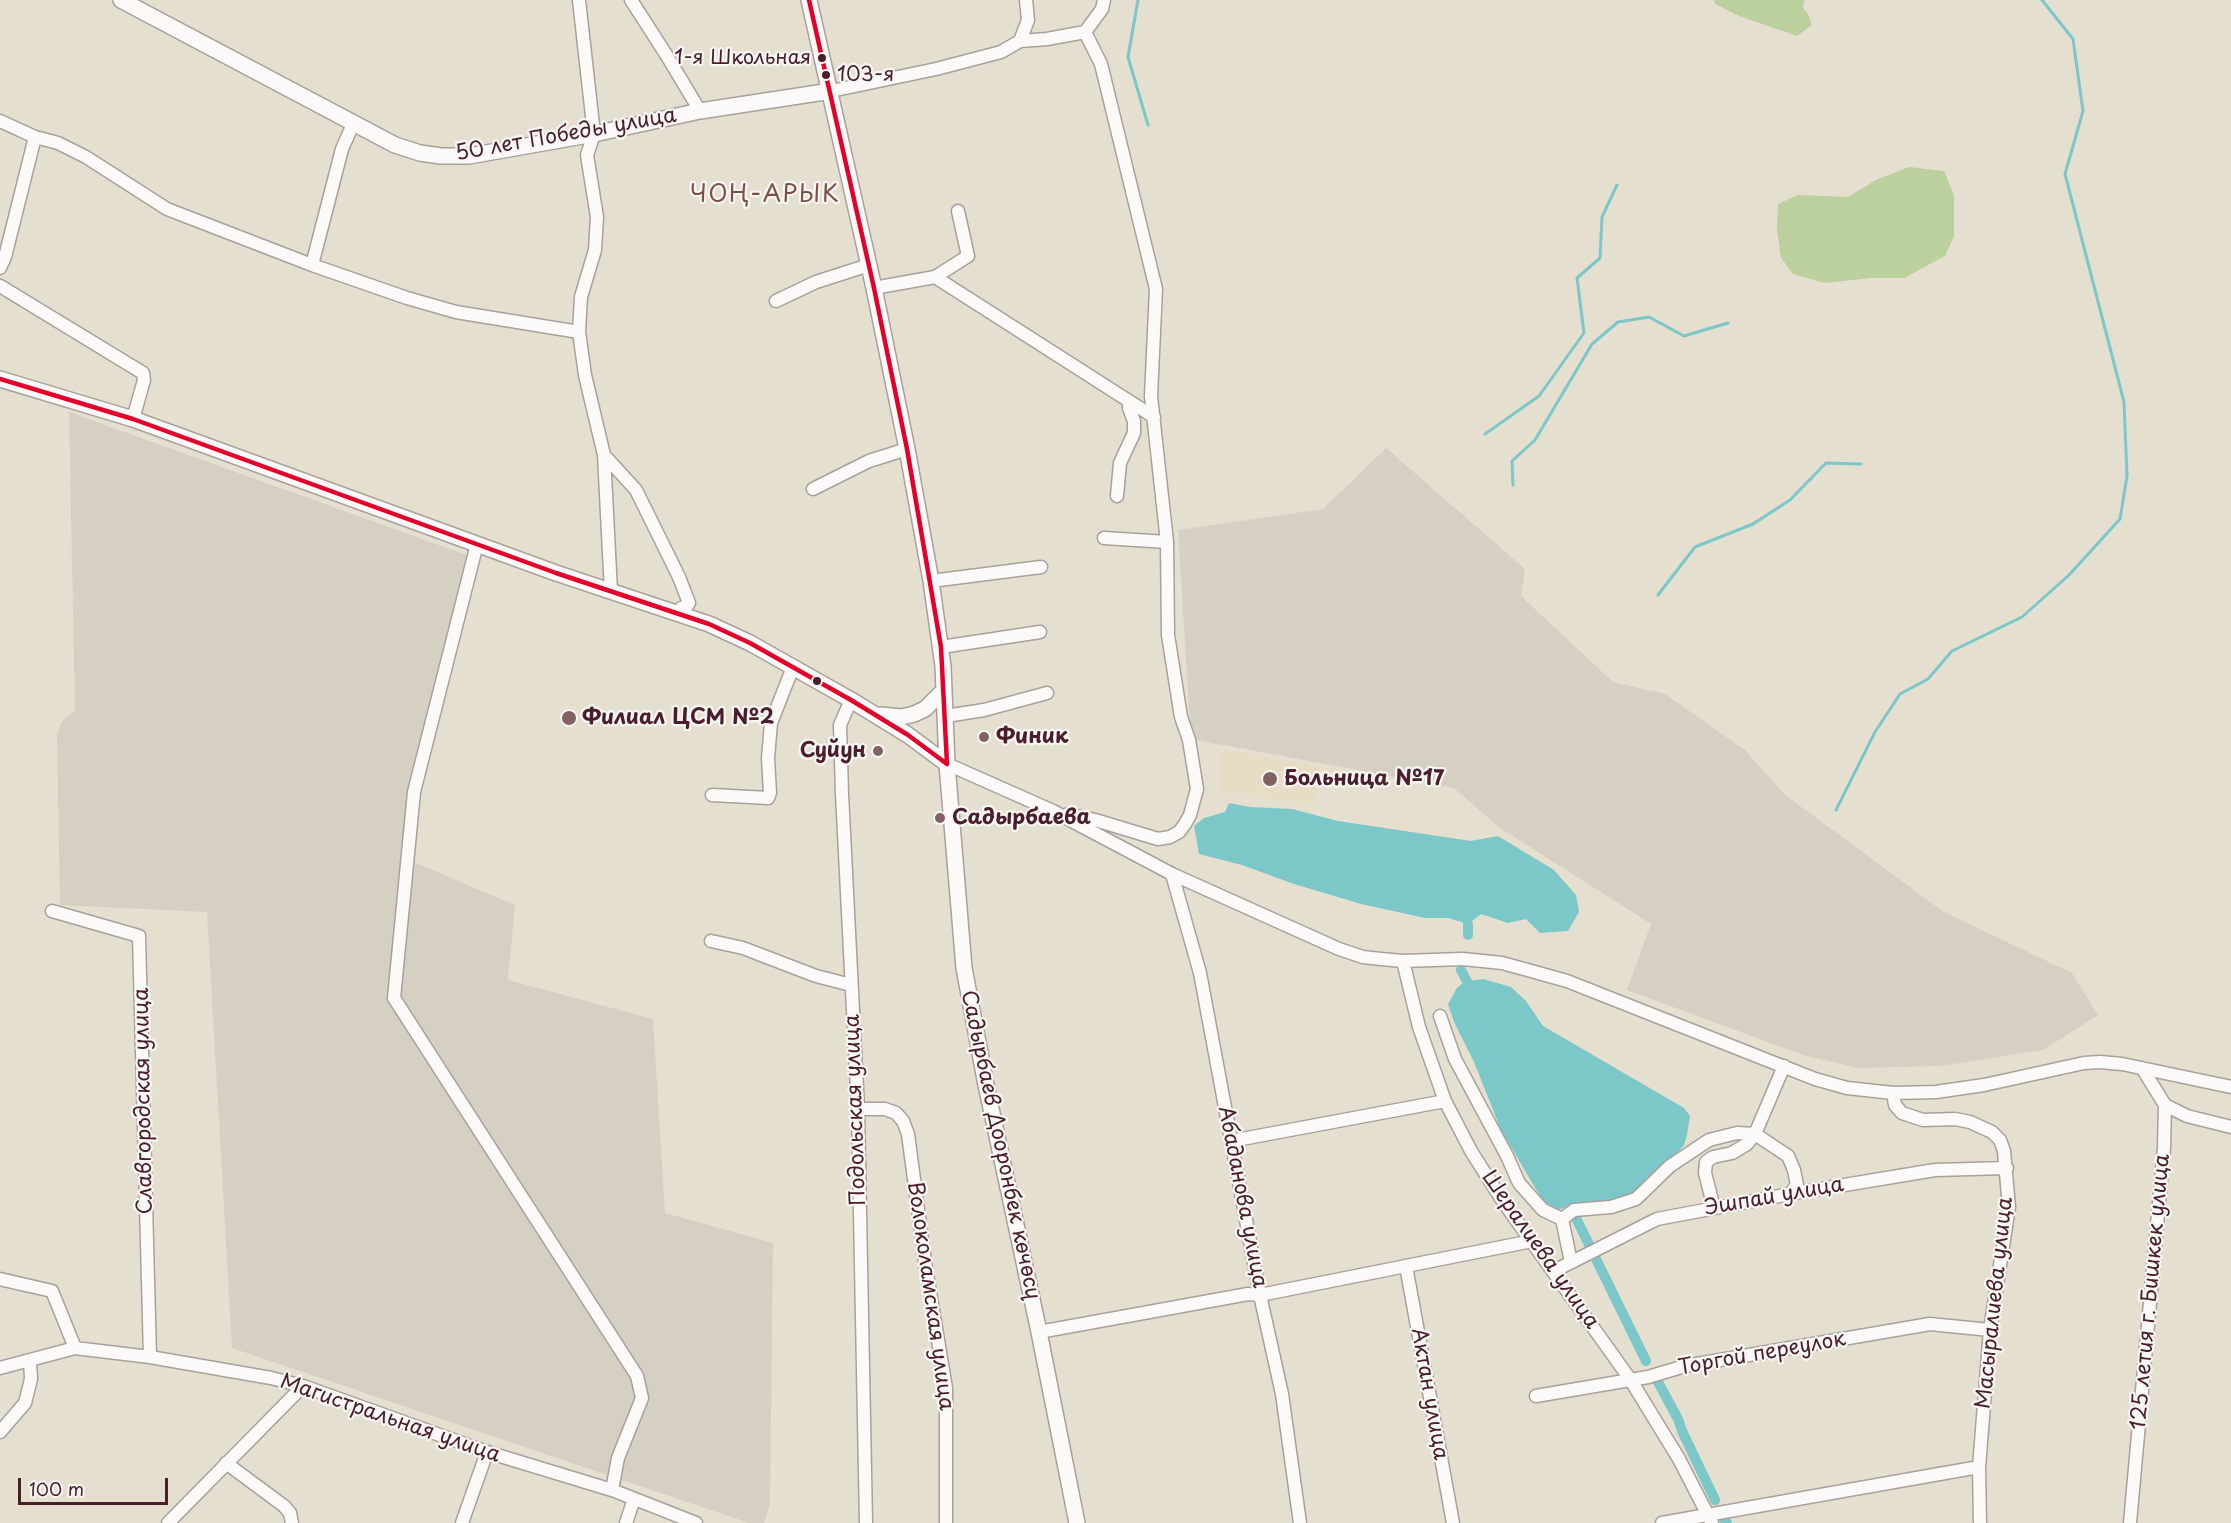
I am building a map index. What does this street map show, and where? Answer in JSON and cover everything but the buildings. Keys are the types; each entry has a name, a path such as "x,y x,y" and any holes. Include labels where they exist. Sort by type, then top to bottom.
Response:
{"main road":[{"name":"50 лет Победы улица","path":"121,0 395,145 420,153 441,156 469,156 594,134 700,111 831,91"},
{"name":"Садырбаев Дооронбек көчөсү","path":"809,0 874,288 931,580 941,646 947,764 964,968 1077,1523"},
{"path":"0,379 133,419 611,592 679,613 737,636 908,735 947,764"},
{"path":"871,713 902,717 914,714 925,709 944,690"}],"street":[{"path":"579,0 594,134 587,155 597,217 595,250 581,297 579,332 585,375 604,455 611,592"},
{"path":"631,0 700,111"},
{"path":"1020,41 1028,20 1026,0"},
{"path":"831,91 1001,52 1020,41 1085,32 1102,9 1104,0"},
{"path":"1053,811 1095,820 1158,839 1170,837 1179,832 1190,815 1197,789 1196,771 1181,717 1168,635 1167,542 1151,396 1156,289 1101,64 1085,32"},
{"path":"0,121 35,137 58,143 86,157 167,209 312,265 407,298 456,312 579,332"},
{"path":"312,265 342,149 354,122"},
{"path":"0,268 5,257 35,137"},
{"path":"874,288 935,277 968,256 958,211"},
{"path":"776,302 816,282 869,265"},
{"path":"935,277 1154,417"},
{"path":"0,286 143,373 144,380 133,419"},
{"path":"1117,496 1120,464 1134,433 1134,421 1128,408 1129,401"},
{"path":"813,489 868,461 907,449"},
{"path":"604,455 636,490 680,577 690,603 681,608 679,613"},
{"path":"1104,538 1167,542"},
{"path":"477,544 414,792 394,998 637,1376 642,1398 618,1458 612,1490"},
{"path":"931,580 1041,567"},
{"path":"941,646 1040,632"},
{"path":"712,795 768,798 771,723 793,667"},
{"path":"946,716 984,710 1047,693"},
{"name":"Подольская улица","path":"850,700 840,726 858,1109 866,1523"},
{"path":"947,764 1053,811 1172,874 1339,949 1363,957 1403,961 1463,958 1502,963 1524,969 1567,981 1784,1066 1847,1088 1893,1093 1936,1092 1984,1085 2084,1064 2122,1064 2231,1087"},
{"name":"Абаданова улица","path":"1172,874 1200,973 1260,1294 1282,1394 1300,1523"},
{"name":"Славгородская улица","path":"52,910 139,936 150,1358"},
{"path":"711,941 744,948 816,976 851,985"},
{"name":"Шералиева улица","path":"1403,961 1419,1027 1445,1101 1487,1177 1630,1379 1679,1459 1710,1518"},
{"path":"1440,1016 1455,1059 1519,1183 1543,1210 1562,1219"},
{"path":"1714,1208 1705,1173 1706,1162 1713,1157 1732,1153 1747,1144 1755,1134 1784,1066"},
{"path":"2142,1068 2165,1106 2187,1116 2231,1127"},
{"name":"Масыралиева улица","path":"1893,1093 1895,1105 1902,1113 1911,1117 1931,1120 1955,1119 1970,1122 1992,1132 2000,1140 2007,1168 2009,1207 1990,1330 1979,1467 1980,1523"},
{"path":"1231,1141 1445,1101"},
{"name":"125 летия г. Бишкек улица","path":"2130,1523 2164,1148 2165,1106"},
{"name":"Волоколамская улица","path":"858,1109 885,1108 896,1113 903,1121 908,1134 925,1262 945,1378 946,1523"},
{"path":"1562,1219 1574,1210 1611,1207 1636,1199 1670,1167 1709,1140 1737,1133 1755,1134 1788,1156 1797,1185 1790,1194"},
{"name":"Эшпай улица","path":"1554,1271 1657,1219 1935,1170 2007,1168"},
{"path":"1562,1219 1571,1262"},
{"path":"1039,1332 1248,1294 1260,1294 1532,1241"},
{"name":"Актан улица","path":"1406,1266 1453,1523"},
{"path":"0,1279 52,1291 75,1348 0,1368"},
{"name":"Торгой переулок","path":"1536,1396 1648,1377 1685,1366 1930,1324 1990,1330"},
{"name":"Магистральная улица","path":"75,1348 150,1358 270,1378 303,1386 487,1452 612,1490 696,1523"},
{"path":"0,1432 25,1403 31,1380 30,1361"},
{"path":"168,1523 303,1386"},
{"path":"462,1523 487,1452"},
{"path":"226,1463 284,1506 290,1513 292,1523"},
{"path":"1662,1523 1710,1518 1979,1467"},
{"path":"626,1523 634,1499"}],"shaded area":[{"path":"69,412 475,558 402,857 515,905 508,980 653,1019 665,1213 773,1243 770,1504 764,1523 749,1523 232,1348 207,912 60,905 57,735 61,723 75,710"},
{"path":"1386,448 1525,569 1521,596 1613,682 1665,694 1745,750 1785,795 1944,912 2072,973 2098,1015 2043,1050 1941,1066 1858,1068 1803,1055 1627,990 1651,924 1500,828 1454,788 1191,739 1178,530 1323,509"},
{"name":"Больница №17","path":"1224,750 1321,767 1317,806 1219,790"}],"green space":[{"path":"1714,0 1804,0 1803,8 1812,25 1797,36 1739,16 1715,4"},
{"path":"1909,167 1944,171 1954,195 1954,236 1945,256 1904,278 1871,278 1825,283 1793,274 1781,258 1777,229 1778,204 1798,195 1848,197 1876,180"}],"water":[{"path":"1229,803 1250,807 1292,809 1338,821 1471,841 1498,836 1554,870 1576,895 1579,912 1568,931 1540,933 1526,919 1508,923 1481,914 1468,924 1448,918 1425,918 1361,904 1294,884 1242,865 1199,854 1194,826 1204,818 1225,812"},
{"path":"1483,979 1511,987 1526,1001 1543,1026 1684,1108 1690,1116 1684,1145 1654,1179 1638,1193 1621,1202 1568,1206 1558,1210 1543,1201 1501,1130 1448,1004 1457,988 1464,982"}],"waterway":[{"path":"1138,0 1128,57 1148,125"},
{"path":"1836,810 1875,732 1900,694 1928,679 1952,651 2022,617 2069,575 2120,519 2127,476 2124,402 2065,174 2083,111 2073,39 2042,0"},
{"path":"1485,434 1539,396 1584,333 1577,278 1600,258 1602,217 1617,185"},
{"path":"1513,485 1512,461 1535,440 1592,344 1618,322 1649,317 1684,336 1728,323"},
{"path":"1658,595 1695,547 1753,524 1790,500 1826,463 1861,464"},
{"path":"1468,924 1468,935"},
{"path":"1461,970 1473,993"},
{"path":"1574,1214 1646,1361"},
{"path":"1658,1382 1678,1419 1715,1500"},
{"path":"1723,1517 1727,1523"}],"transit line":[{"path":"809,0 874,288 907,449 941,647 947,764"},
{"path":"0,379 133,419 556,573 709,624 750,643 851,700 908,735 947,764"}],"place":[{"name":"1-я Школьная","path":"822,58"},
{"name":"103-я","path":"826,75"},
{"name":"Филиал ЦСМ №2","path":"569,718"},
{"name":"Финик","path":"984,737"},
{"name":"Суйун","path":"878,751"},
{"name":"Больница №17","path":"1270,779"},
{"name":"Садырбаева","path":"940,818"}],"district":[{"name":"ЧОҢ-АРЫК","path":"765,195"}]}
